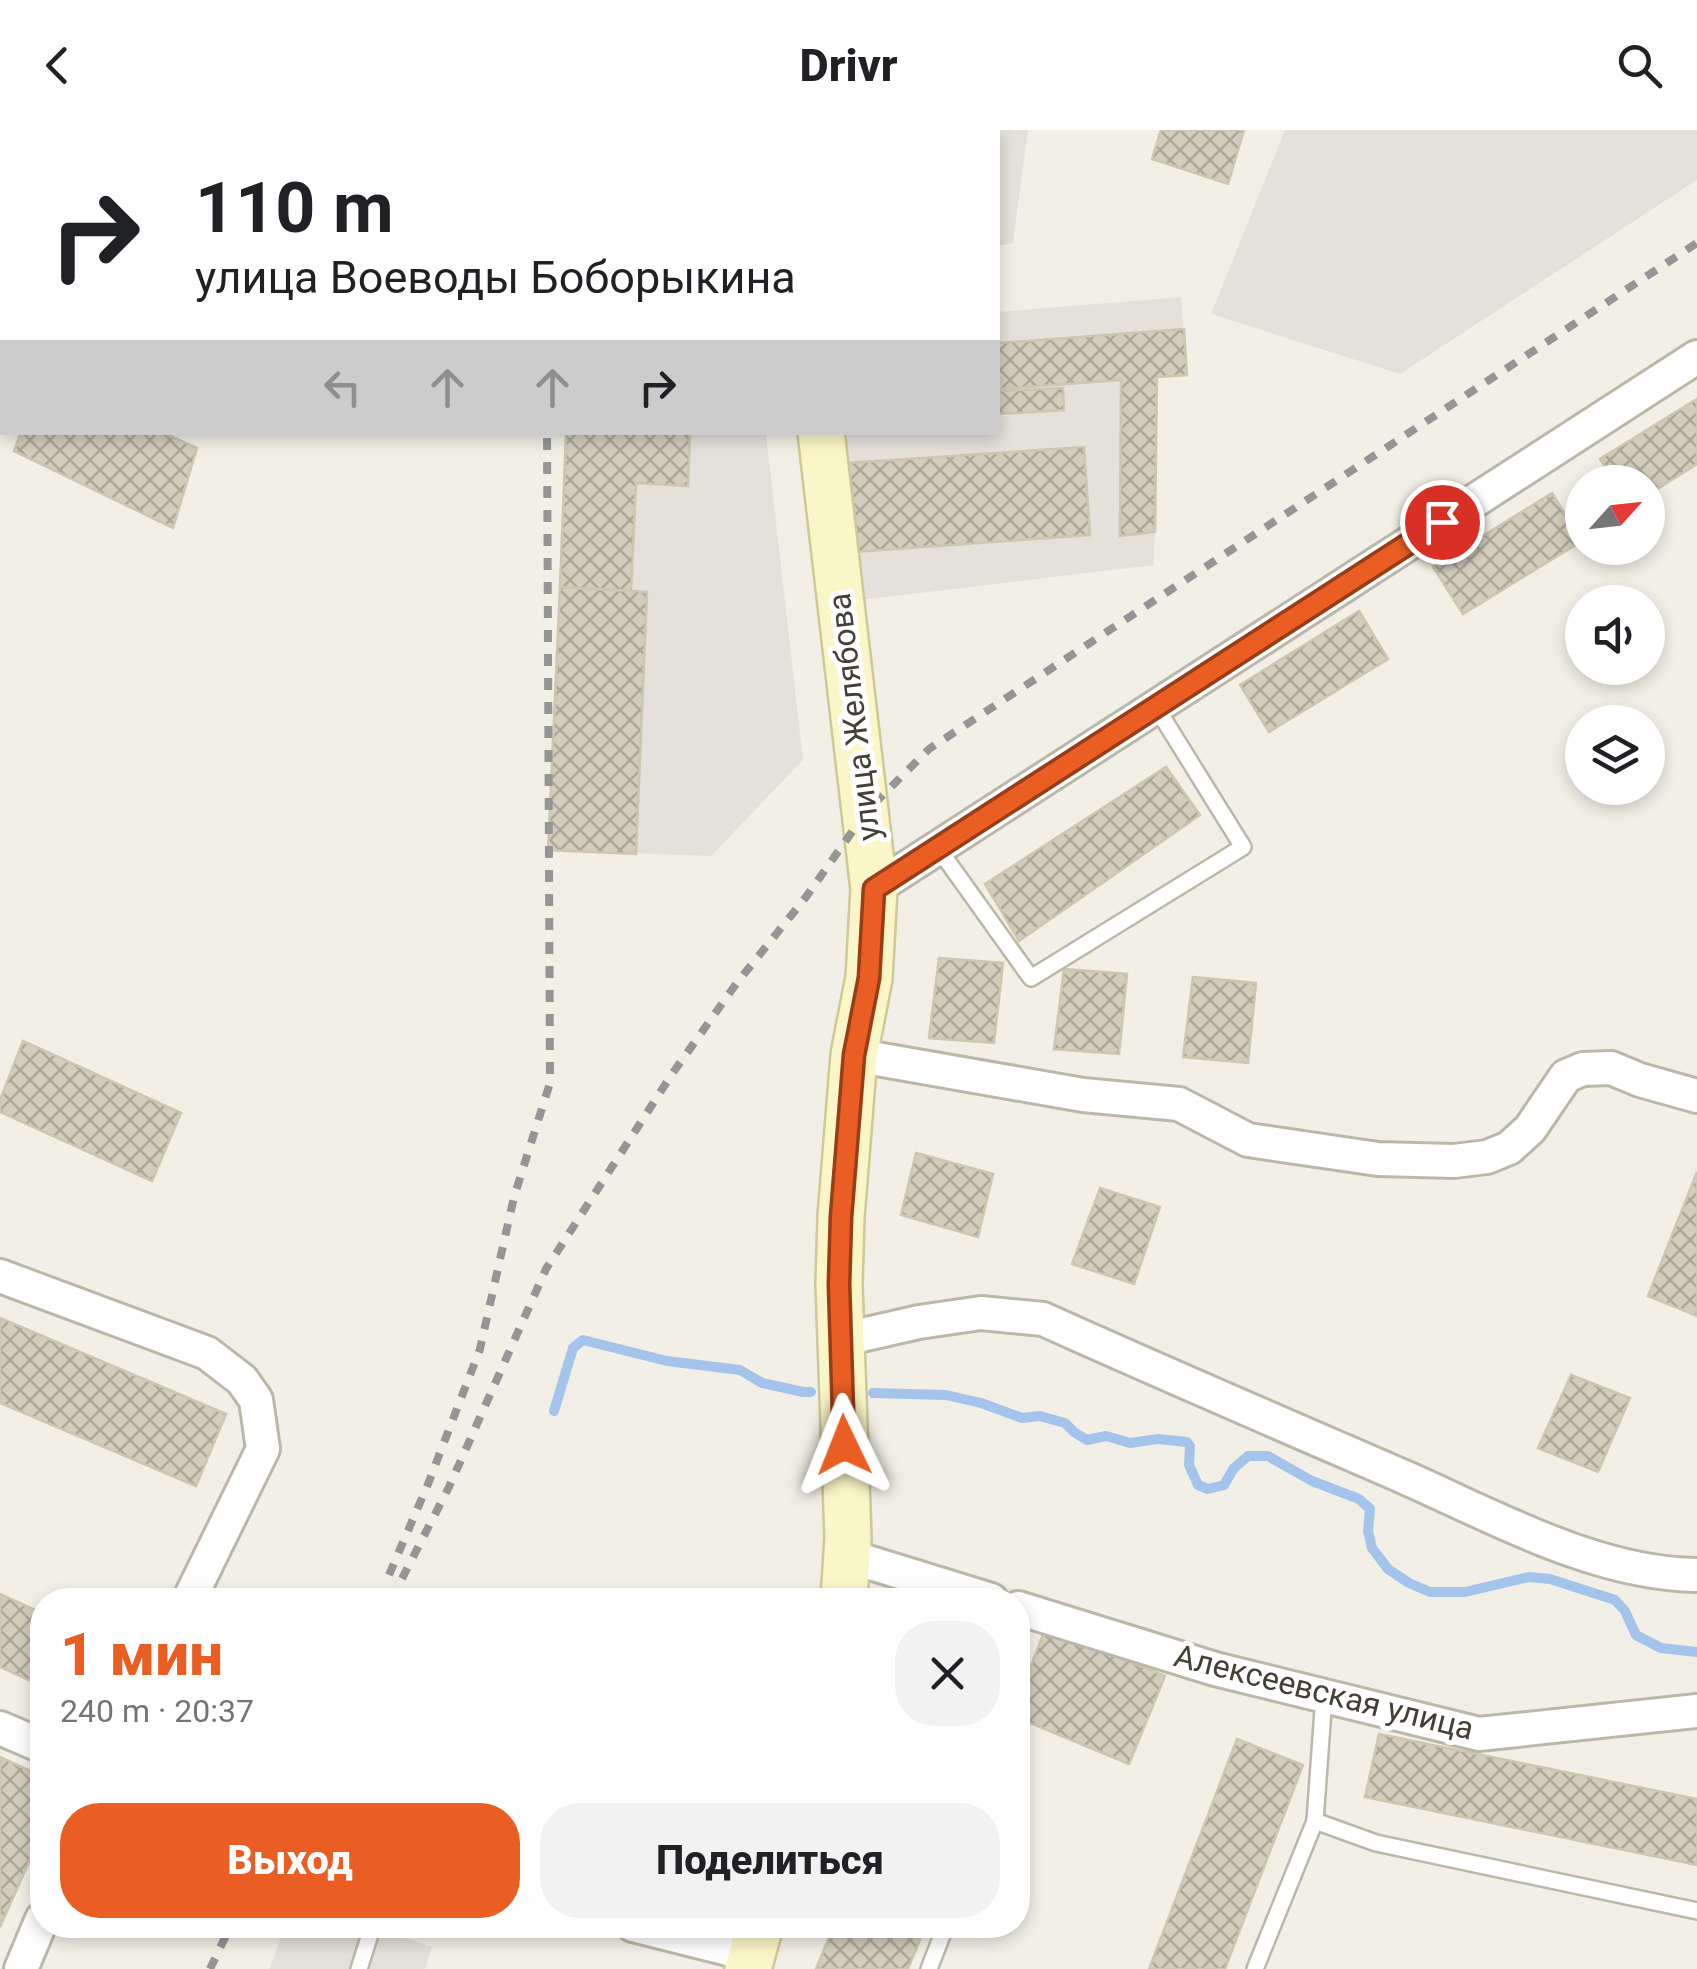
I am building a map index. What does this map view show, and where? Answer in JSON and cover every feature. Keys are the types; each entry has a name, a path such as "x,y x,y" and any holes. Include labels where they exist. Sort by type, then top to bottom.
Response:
{"main road":[{"name":"улица Желябова","path":"820,435 874,889 869,978 854,1055 841,1217 840,1340 848,1556 845,1588"}],"street":[{"path":"874,889 1697,357"},
{"path":"854,1055 1082,1095 1179,1104 1248,1140 1378,1159 1454,1161 1487,1157 1509,1148 1530,1129 1566,1076 1583,1069 1611,1068 1697,1096"},
{"path":"0,1276 207,1353 242,1380 256,1400 263,1449 195,1588"},
{"path":"840,1340 982,1312 1043,1318 1522,1529 1632,1568 1697,1576"},
{"path":"848,1556 953,1588"},
{"name":"Алексеевская улица","path":"1030,1612 1215,1669 1479,1734 1697,1711"},
{"path":"0,1728 30,1741"},
{"path":"22,1969 34,1938"},
{"path":"695,1938 753,1950"}],"lane":[{"path":"938,848 1030,978 1243,847 1156,707"},
{"path":"1255,1969 1314,1821 1324,1696"},
{"path":"1314,1821 1376,1844 1697,1911"},
{"path":"360,1969 369,1938"},
{"path":"929,1969 941,1938"}],"shaded area":[{"path":"1000,130 1028,130 1013,243 1000,246"},
{"path":"1285,130 1697,130 1697,180 1400,374 1211,314"},
{"path":"1181,297 1187,375 1157,378 1154,565 853,601 821,435 1000,435 1000,312"},
{"path":"566,435 766,435 803,760 711,856 548,850"},
{"path":"281,1938 405,1938 432,1947 425,1969 269,1969"}],"building":[{"path":"1161,130 1244,130 1228,184 1152,159"},
{"path":"1184,329 1187,375 1157,377 1155,532 1120,536 1121,380 1000,389 1000,343"},
{"path":"1063,388 1064,410 1000,414 1000,391"},
{"path":"1697,399 1697,464 1665,484 1665,465 1604,465 1600,459"},
{"path":"20,435 169,435 197,448 173,528 14,451"},
{"path":"566,435 690,435 688,486 636,483 631,591 560,587"},
{"path":"1084,447 1090,535 840,553 834,464"},
{"path":"1552,493 1565,514 1565,551 1463,614 1433,567"},
{"path":"560,587 647,592 636,854 548,850"},
{"path":"1359,611 1388,659 1269,732 1240,685"},
{"path":"1166,767 1200,815 1019,941 985,884"},
{"path":"939,958 1003,963 994,1043 929,1038"},
{"path":"1064,969 1127,974 1119,1054 1054,1049"},
{"path":"1193,977 1256,983 1248,1063 1183,1057"},
{"path":"23,1041 181,1113 152,1181 0,1112 0,1100"},
{"path":"916,1153 993,1174 978,1237 901,1215"},
{"path":"1697,1172 1697,1316 1648,1296"},
{"path":"1100,1188 1160,1207 1134,1284 1072,1264"},
{"path":"0,1318 226,1414 196,1486 0,1403"},
{"path":"1571,1375 1630,1398 1598,1472 1538,1448"},
{"path":"0,1594 30,1608 30,1681 0,1667"},
{"path":"1046,1627 1165,1676 1129,1764 1030,1723 1030,1668"},
{"path":"1379,1734 1697,1799 1697,1865 1365,1797"},
{"path":"1237,1739 1303,1765 1225,1969 1149,1969"},
{"path":"0,1757 30,1771 30,1860 0,1927"},
{"path":"829,1938 921,1938 908,1969 816,1969"}],"waterway":[{"path":"554,1411 573,1348 583,1340 667,1361 740,1370 762,1383 811,1392"},
{"path":"873,1393 946,1395 1022,1418 1040,1416 1065,1423 1087,1440 1106,1436 1130,1443 1158,1439 1187,1442 1189,1465 1198,1485 1208,1489 1224,1485 1234,1468 1248,1456 1268,1456 1312,1481 1359,1499 1370,1509 1368,1531 1372,1548 1388,1569 1409,1583 1430,1592 1465,1592 1529,1577 1550,1579 1615,1600 1636,1635 1661,1648 1697,1652"}],"railway":[{"path":"397,1588 449,1487 546,1269 672,1074 866,812 929,749 1697,243"},
{"path":"389,1575 480,1349 514,1197 550,1083 547,435"},
{"path":"210,1969 225,1938"}],"route":[{"path":"844,1445 841,1217 854,1055 869,978 874,889 1442,522"}]}
